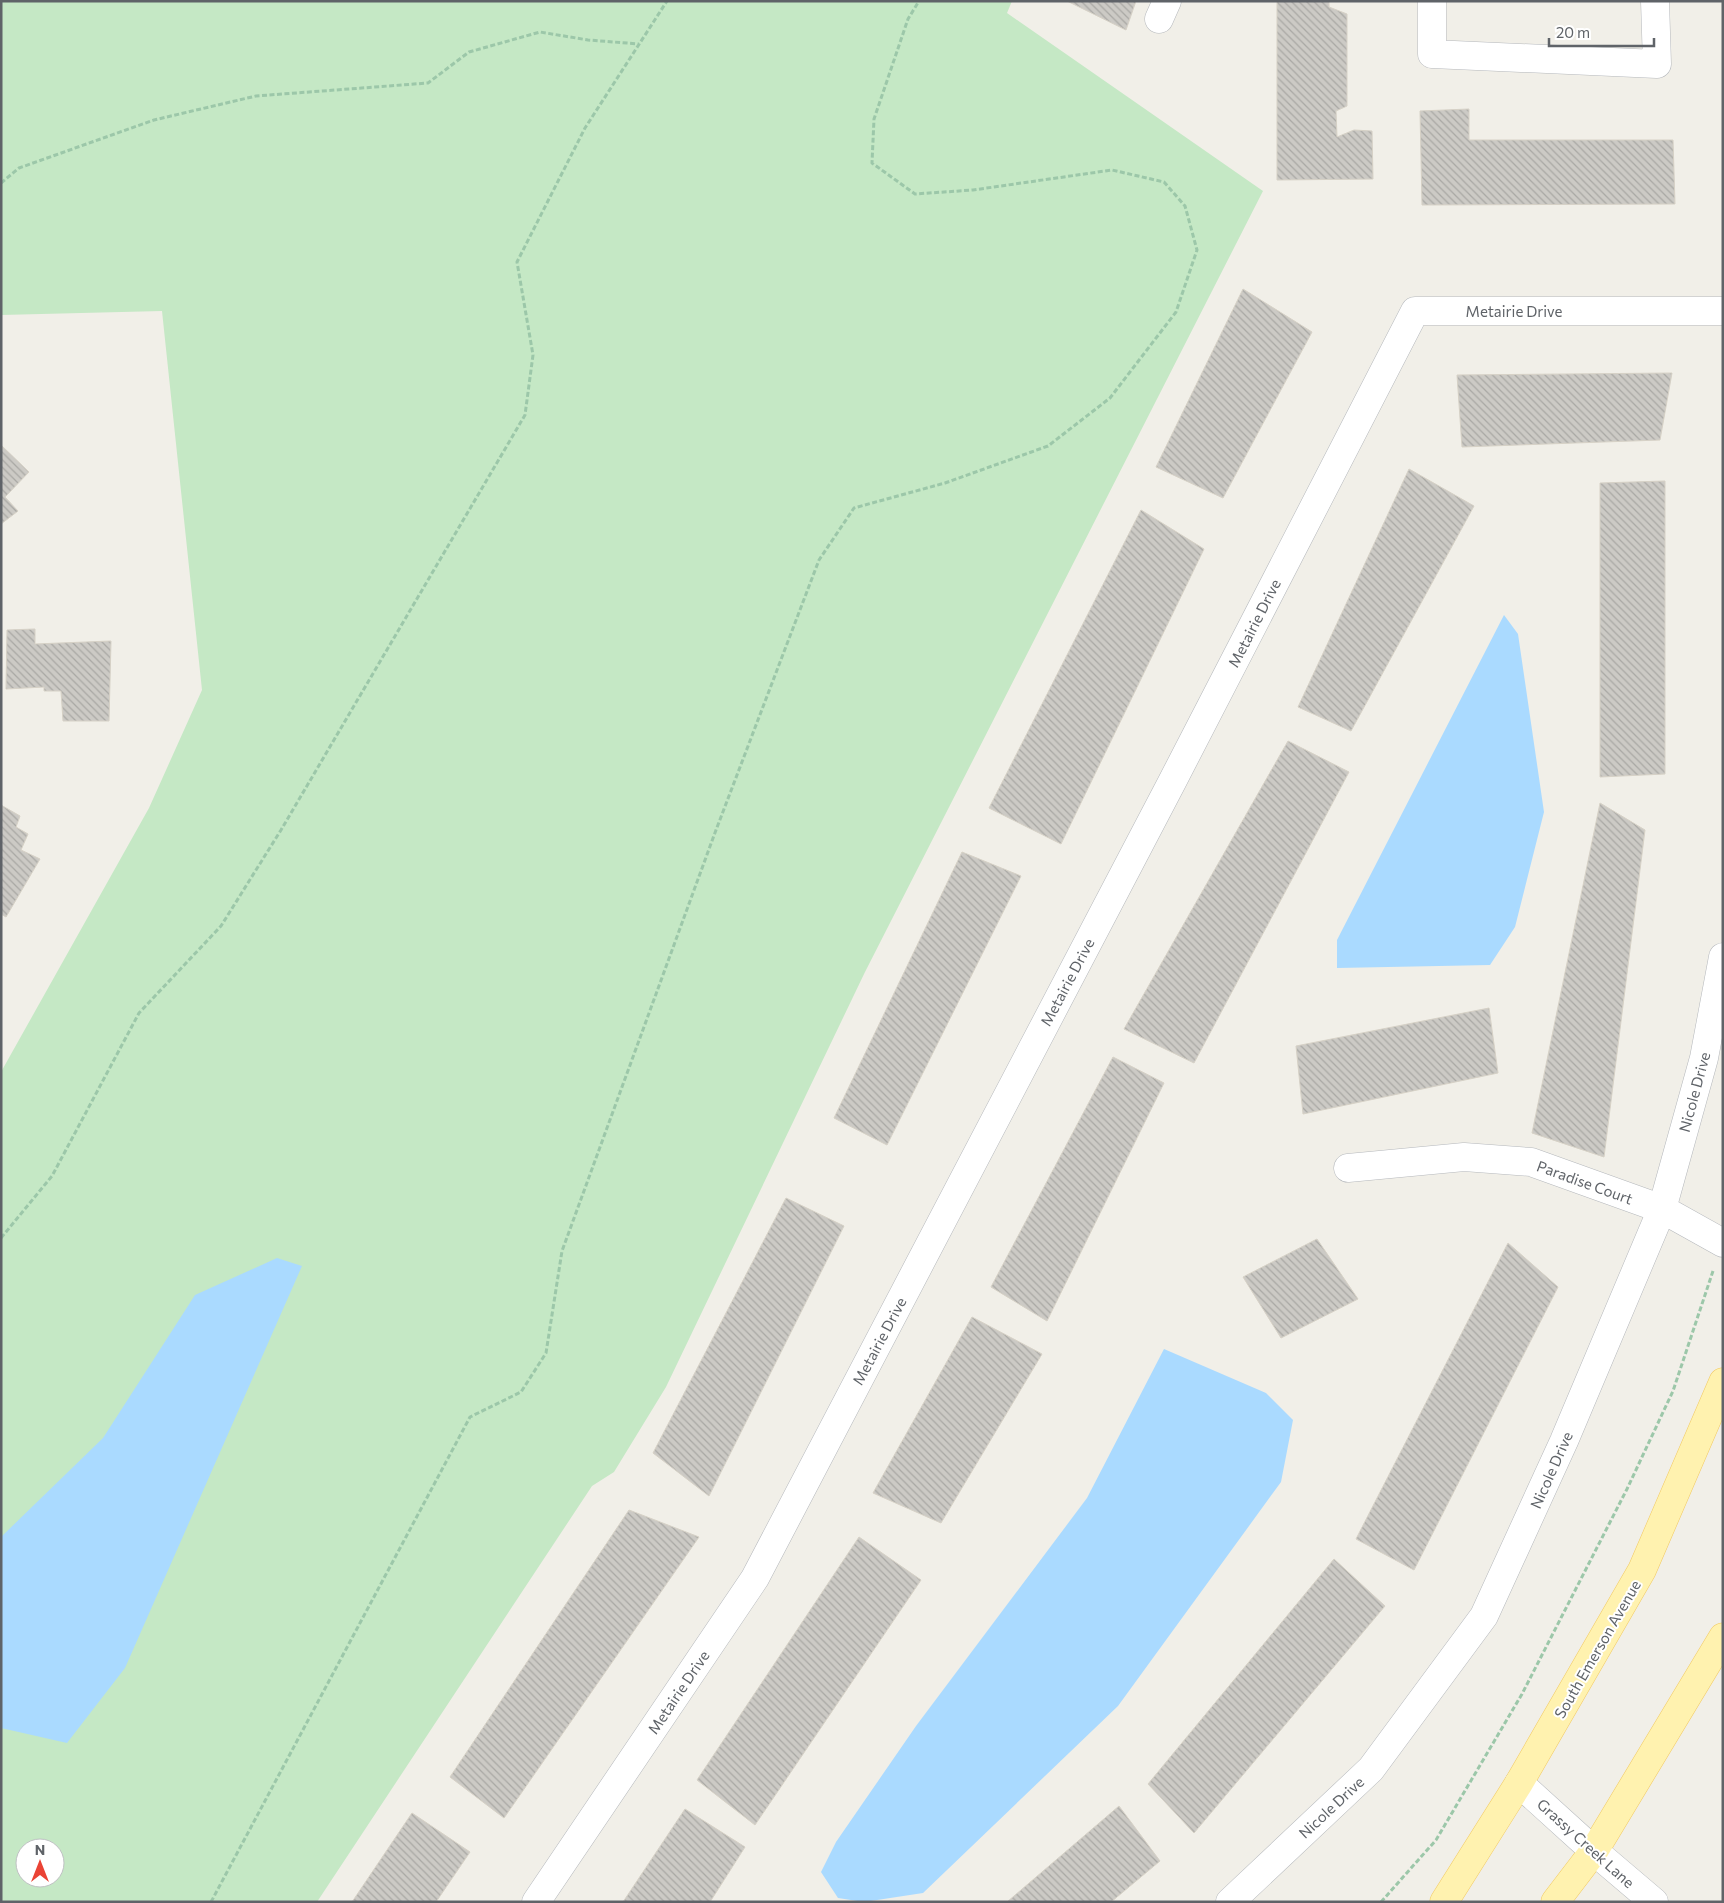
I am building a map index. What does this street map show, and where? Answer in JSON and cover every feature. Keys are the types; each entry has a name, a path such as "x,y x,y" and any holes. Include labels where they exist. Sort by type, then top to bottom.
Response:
{"main road":[{"name":"South Emerson Avenue","path":"1444,1902 1519,1783 1642,1570 1723,1382"},
{"path":"1556,1902 1594,1851 1723,1637"}],"street":[{"path":"1432,1 1432,54 1657,64 1655,1"},
{"name":"Metairie Drive","path":"536,1902 755,1578 1181,764 1415,311 1723,311"},
{"name":"Nicole Drive","path":"1230,1902 1371,1769 1484,1616 1564,1441 1662,1209 1704,1058 1723,956"},
{"name":"Paradise Court","path":"1348,1168 1464,1157 1532,1162 1662,1209 1722,1243"},
{"name":"Grassy Creek Lane","path":"1519,1783 1654,1902"}],"path":[{"path":"1,1238 52,1176 139,1014 221,926 286,822 525,415 533,355 517,262 585,128 667,1"},
{"path":"211,1902 470,1417 521,1392 546,1353 562,1251 710,848 819,560 854,508 945,483 1048,446 1110,398 1176,312 1197,250 1185,206 1164,182 1112,170 973,190 915,194 872,163 874,119 908,19 919,1"},
{"path":"1,183 19,168 154,120 256,96 428,83 469,52 540,32 588,40 639,44"},
{"path":"1381,1902 1436,1840 1522,1694 1627,1489 1673,1391 1722,1243"}],"green space":[{"path":"1,1 1012,1 1007,13 1263,191 865,972 666,1387 614,1472 592,1486 317,1902 1,1902 1,1072 149,808 202,690 162,311 1,315"}],"water":[{"path":"1504,615 1518,634 1544,812 1515,927 1490,965 1337,968 1337,940"},
{"path":"277,1258 302,1266 125,1668 67,1743 1,1728 1,1537 103,1438 195,1295"},
{"path":"1164,1349 1266,1393 1293,1420 1281,1482 1118,1706 923,1893 864,1902 838,1898 821,1872 836,1842 916,1726 1087,1498"}],"building":[{"path":"1067,1 1136,1 1126,30"},
{"path":"1277,1 1329,1 1329,7 1347,14 1347,106 1336,111 1337,137 1354,130 1372,131 1373,179 1277,180"},
{"path":"1469,109 1469,140 1673,140 1675,204 1422,205 1420,111"},
{"path":"1243,289 1312,332 1223,498 1156,467"},
{"path":"1672,373 1660,440 1462,447 1457,375"},
{"path":"1,445 29,472 5,497 18,511 1,524"},
{"path":"1409,469 1474,506 1351,731 1298,707"},
{"path":"1665,481 1665,774 1600,777 1600,483"},
{"path":"1141,510 1204,549 1061,844 989,808"},
{"path":"35,629 35,644 111,641 109,721 63,721 61,691 44,691 44,687 6,689 7,630"},
{"path":"1288,741 1349,772 1194,1063 1124,1029"},
{"path":"1600,803 1645,830 1604,1157 1532,1133"},
{"path":"1,805 20,816 16,827 28,834 21,850 40,859 6,917 1,914"},
{"path":"962,852 1021,876 887,1145 834,1118"},
{"path":"1489,1008 1498,1073 1303,1114 1296,1046"},
{"path":"1113,1057 1164,1083 1047,1321 991,1287"},
{"path":"786,1198 844,1226 709,1496 653,1453"},
{"path":"1317,1239 1358,1299 1281,1338 1243,1277"},
{"path":"1508,1243 1558,1287 1414,1570 1356,1539"},
{"path":"972,1317 1042,1354 941,1523 873,1493"},
{"path":"629,1510 699,1537 504,1818 450,1777"},
{"path":"859,1537 921,1580 755,1825 697,1780"},
{"path":"1334,1559 1385,1606 1194,1833 1148,1784"},
{"path":"1119,1806 1160,1861 1111,1902 1007,1902"},
{"path":"685,1809 745,1847 710,1902 623,1902"},
{"path":"412,1813 470,1852 436,1902 352,1902"}]}
